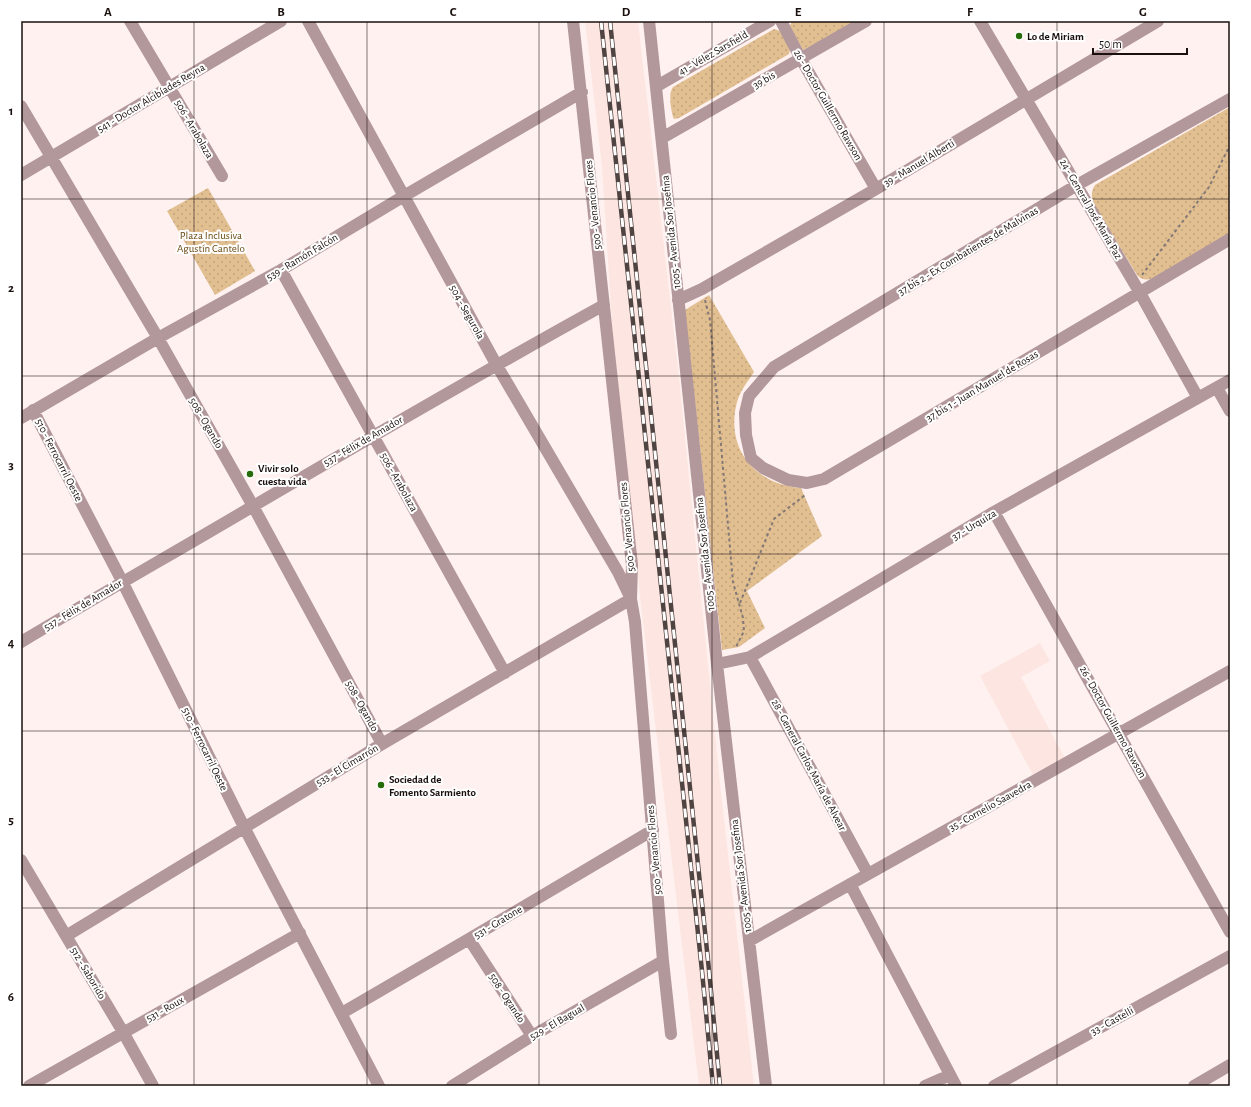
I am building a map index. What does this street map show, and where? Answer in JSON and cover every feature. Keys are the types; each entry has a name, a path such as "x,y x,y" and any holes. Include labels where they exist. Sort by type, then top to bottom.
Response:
{"street":[{"name":"506 - Arabolaza","path":"130,21 222,176"},
{"name":"541 - Doctor Alcibíades Reyna","path":"21,175 281,21"},
{"name":"504 - Segurola","path":"308,21 496,364 618,572 631,599"},
{"name":"500 - Venancio Flores","path":"573,21 582,92 632,565 631,599 635,622 663,961 671,1034"},
{"name":"1005 - Avenida Sor Josefina","path":"649,21 657,86 678,300 723,663 749,941 766,1086"},
{"name":"41 - Vélez Sarsfield","path":"657,86 770,21"},
{"name":"26 - Doctor Guillermo Rawson","path":"781,21 801,59 876,189"},
{"name":"39 bis","path":"662,138 866,21"},
{"name":"24 - General José María Paz","path":"980,21 1077,185 1198,398"},
{"name":"39 - Manuel Alberti","path":"678,300 702,289 876,189 1158,21"},
{"name":"539 - Ramón Falcón","path":"21,418 158,338 281,270 582,92"},
{"name":"37 bis 2 - Ex Combatientes de Malvinas","path":"746,435 745,414 749,396 774,367 1077,185 1230,99"},
{"name":"508 - Ogando","path":"21,106 158,338 253,506 382,744"},
{"name":"37 bis 1 - Juan Manuel de Rosas","path":"746,435 751,458 763,468 788,480 807,483 824,479 1137,289 1230,239"},
{"name":"506 - Arabolaza","path":"281,270 505,673"},
{"name":"537 - Félix de Amador","path":"21,642 122,581 373,435 496,364 604,305"},
{"name":"37 - Urquiza","path":"723,663 750,657 994,512 1230,380"},
{"path":"1217,388 1230,411"},
{"name":"510 - Ferrocarril Oeste","path":"33,410 122,581 244,827 379,1086"},
{"name":"26 - Doctor Guillermo Rawson","path":"994,512 1230,932"},
{"name":"533 - El Cimarrón","path":"66,936 382,744 631,599"},
{"name":"28 - General Carlos María de Alvear","path":"750,657 868,874"},
{"name":"35 - Cornelio Saavedra","path":"749,941 1230,671"},
{"name":"531 - Gratone","path":"342,1013 469,940 653,830"},
{"name":"512 - Saborido","path":"21,860 123,1032 153,1086"},
{"path":"850,884 953,1081 925,1086"},
{"name":"531 - Roux","path":"29,1086 300,933"},
{"name":"508 - Ogando","path":"469,940 532,1036"},
{"name":"33 - Castelli","path":"994,1086 1230,956"},
{"name":"529 - El Bagual","path":"452,1086 532,1036 663,961"},
{"path":"1196,1086 1230,1065"}],"path":[{"path":"1137,289 1209,187 1230,145"},
{"path":"702,289 710,320 732,582 743,618 744,631 723,663"},
{"path":"739,604 774,519 808,493"}],"shaded area":[{"path":"585,21 638,21 678,368 720,783 754,1086 699,1086 642,614 613,340 602,166"},
{"path":"1040,643 1050,661 1021,677 1065,758 1033,775 980,676"}],"green space":[{"path":"792,21 859,21 803,50 790,26"},
{"path":"774,29 780,31 790,49 789,54 679,118 674,119 670,102 671,90 673,87"},
{"path":"1230,107 1230,233 1155,278 1147,280 1141,278 1137,275 1094,204 1092,192 1095,185"},
{"name":"Plaza Inclusiva Agustín Cantelo","path":"208,188 255,271 215,295 167,211"},
{"path":"709,295 754,372 742,390 737,402 734,419 735,434 740,448 747,461 757,471 769,479 784,485 801,488 822,536 747,591 765,628 739,647 722,650 685,310"}],"railway":[{"path":"601,21 713,1086"},
{"path":"610,21 720,1086"}],"place":[{"name":"Lo de Miriam","path":"1019,36"},
{"name":"Vivir solo cuesta vida","path":"250,474"},
{"name":"Sociedad de Fomento Sarmiento","path":"381,785"}]}
